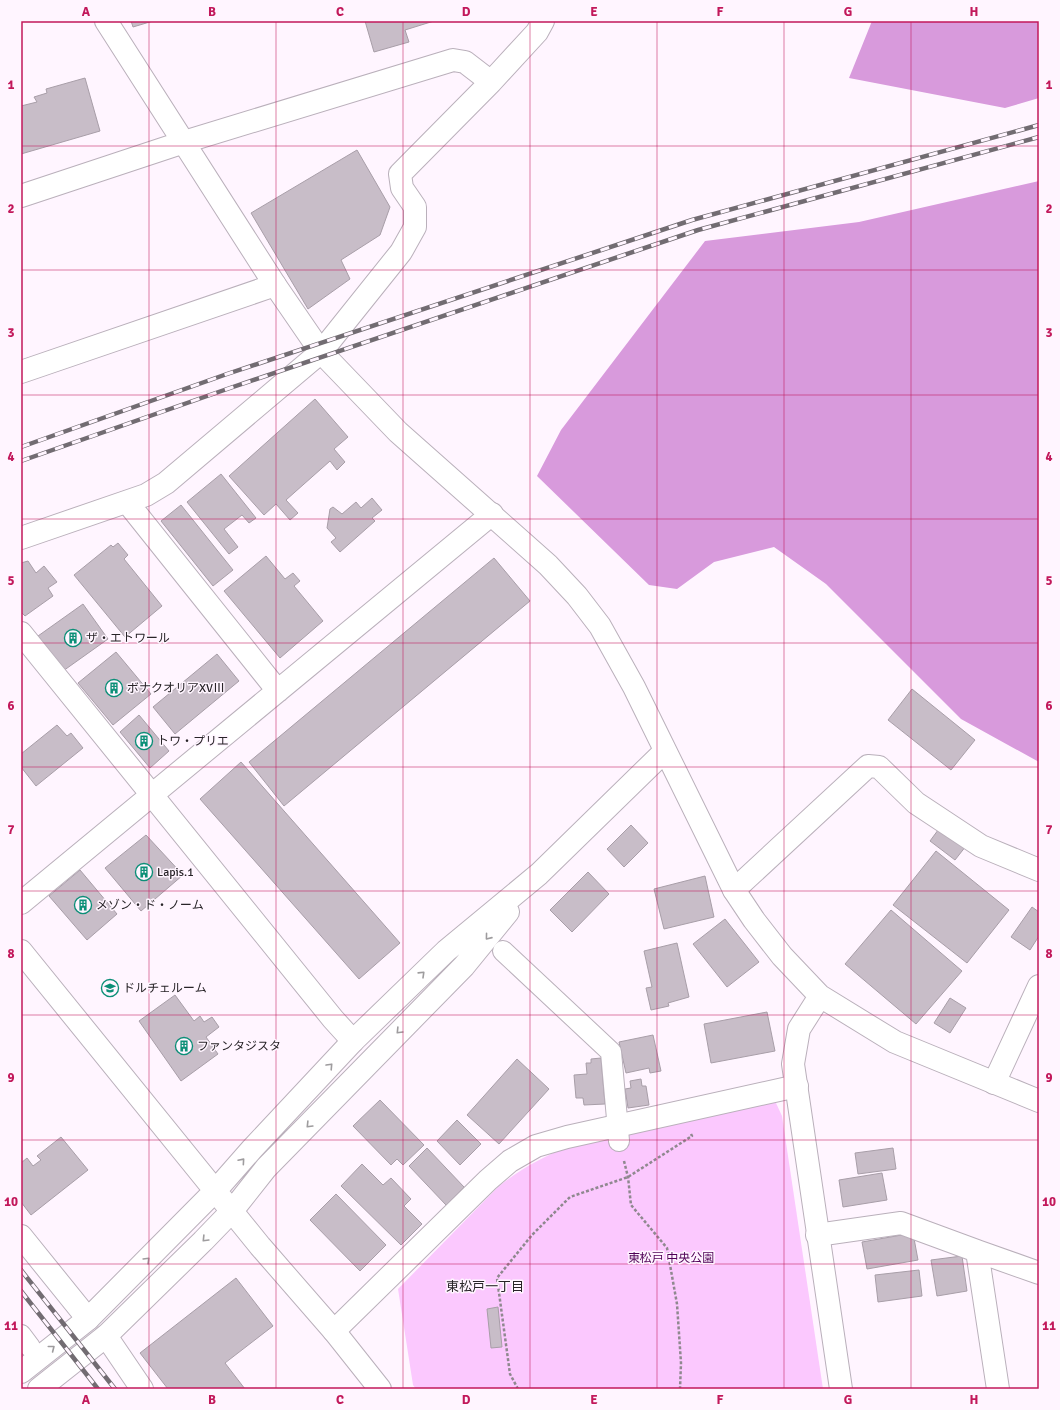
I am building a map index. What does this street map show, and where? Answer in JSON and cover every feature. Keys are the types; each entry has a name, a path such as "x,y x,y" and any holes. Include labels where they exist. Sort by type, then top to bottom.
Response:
{"street":[{"path":"106,21 275,285 321,352 398,432 548,565 600,626 634,687 734,890 754,920 773,944 820,996 895,1042 994,1084 1039,1101"},
{"path":"21,538 146,495 166,483 321,352 401,252 415,227 415,207 402,188 400,174 491,82 537,32 544,21"},
{"path":"21,196 184,142 453,60 465,62 491,82"},
{"path":"21,372 275,285"},
{"path":"127,502 278,691"},
{"path":"21,903 492,514"},
{"path":"21,633 333,1019 353,1041"},
{"path":"21,1372 88,1319 216,1190 252,1149 353,1041 446,951 540,874 665,751"},
{"path":"734,890 868,766 879,767 916,803 981,846 1039,870"},
{"path":"39,1389 106,1336 232,1210 266,1168 464,966 540,874"},
{"path":"21,951 260,1246 334,1331 380,1389"},
{"path":"503,951 611,1052 618,1134"},
{"path":"994,1084 1039,986"},
{"path":"820,996 799,1029 793,1064 817,1235 841,1389"},
{"path":"334,1331 488,1180 510,1161 536,1146 618,1134 797,1086"},
{"path":"817,1235 902,1223 1039,1273"},
{"path":"21,1236 88,1319"},
{"path":"977,1251 998,1389"},
{"path":"106,1336 142,1389"}],"path":[{"path":"518,1389 510,1374 497,1278 532,1235 570,1197 628,1177 692,1136 689,1132"},
{"path":"628,1177 631,1205 667,1248 677,1304 681,1363 680,1389"}],"green space":[{"name":"東松戸 中央公園","path":"769,1101 776,1103 782,1116 823,1389 416,1389 413,1385 398,1289 498,1187 532,1164 569,1146"}],"shaded area":[{"path":"872,21 1039,21 1039,98 1005,108 849,78"},
{"path":"1039,181 1039,762 961,719 826,584 774,547 714,562 677,589 649,585 537,476 561,430 705,241 859,222"}],"building":[{"path":"131,21 153,21 133,27"},
{"path":"365,21 434,21 405,30 409,42 374,52"},
{"path":"85,78 100,131 21,154 21,106 37,102 34,97 47,93 46,89"},
{"path":"357,150 390,207 380,235 341,260 350,279 308,309 251,213"},
{"path":"315,399 348,437 334,449 345,462 337,470 330,461 286,500 298,513 290,520 276,504 264,515 229,476"},
{"path":"221,474 256,518 249,523 242,515 224,529 238,547 229,554 187,502"},
{"path":"372,498 382,510 372,518 375,521 340,552 331,542 336,538 327,528 330,509 333,507 342,514 356,502 361,508"},
{"path":"181,505 233,570 213,586 161,521"},
{"path":"118,543 128,555 124,559 162,606 125,637 74,575 111,545 113,547"},
{"path":"266,556 285,579 293,573 300,581 294,586 323,621 280,658 224,591"},
{"path":"494,558 530,601 284,806 249,762"},
{"path":"28,561 36,573 44,566 57,582 48,588 53,596 25,616 21,612 21,563"},
{"name":"ザ・エトワール","path":"83,604 108,639 63,671 38,636"},
{"name":"ボナクオリアXVⅢ","path":"116,652 151,694 113,725 78,683"},
{"path":"217,654 239,681 175,734 153,707"},
{"path":"912,689 975,740 951,770 888,720"},
{"name":"トワ・プリエ","path":"139,715 169,751 150,768 120,732"},
{"path":"57,725 67,736 71,733 83,748 36,786 21,767 21,754"},
{"path":"241,762 400,943 359,979 200,799"},
{"path":"631,825 648,843 624,867 607,849"},
{"path":"941,826 966,846 955,860 930,841"},
{"name":"Lapis.1","path":"146,835 183,875 141,911 105,868"},
{"path":"936,851 1009,910 967,963 893,905"},
{"name":"メゾン・ド・ノーム","path":"80,870 117,914 87,940 49,896"},
{"path":"588,872 609,894 572,932 550,910"},
{"path":"705,876 714,917 664,929 654,889"},
{"path":"1032,907 1039,912 1039,936 1030,950 1011,937"},
{"path":"891,910 962,971 916,1024 845,964"},
{"path":"725,919 759,962 727,987 693,944"},
{"path":"677,943 689,997 668,1003 669,1006 651,1010 646,988 652,987 644,951"},
{"name":"ファンタジスタ","path":"175,995 194,1021 200,1016 204,1022 212,1017 219,1027 206,1037 218,1054 181,1081 139,1021"},
{"path":"950,998 966,1008 950,1033 934,1023"},
{"path":"767,1012 775,1051 711,1063 704,1024"},
{"path":"653,1035 661,1071 650,1073 649,1068 626,1073 619,1042"},
{"path":"601,1058 605,1104 584,1105 583,1098 576,1098 574,1075 587,1074 586,1063 591,1063 591,1059"},
{"path":"517,1059 549,1089 499,1144 467,1115"},
{"path":"641,1079 642,1086 646,1086 649,1105 628,1108 625,1089 631,1088 630,1081"},
{"path":"380,1100 424,1145 403,1165 397,1159 391,1165 353,1126"},
{"path":"457,1120 481,1144 460,1165 437,1141"},
{"path":"61,1137 88,1170 31,1215 21,1202 21,1163 27,1158 33,1166 41,1160 37,1156"},
{"path":"427,1148 464,1187 446,1205 409,1166"},
{"path":"893,1148 896,1169 858,1174 855,1153"},
{"path":"362,1164 383,1185 391,1178 411,1199 404,1206 422,1224 401,1245 341,1186"},
{"path":"882,1173 887,1200 843,1207 839,1180"},
{"path":"336,1194 386,1245 360,1271 310,1220"},
{"path":"913,1233 918,1260 867,1269 862,1242"},
{"path":"962,1256 967,1291 937,1296 931,1260"},
{"path":"919,1270 922,1296 878,1302 875,1275"},
{"path":"236,1278 273,1326 225,1363 245,1389 168,1389 140,1353"},
{"path":"498,1307 502,1347 491,1348 487,1309"}],"railway":[{"path":"21,447 227,374 692,220 1039,125"},
{"path":"21,461 230,388 698,230 1039,137"},
{"path":"21,1270 115,1389"},
{"path":"21,1291 98,1389"}],"place":[{"name":"ザ・エトワール","path":"73,638"},
{"name":"ボナクオリアXVⅢ","path":"114,688"},
{"name":"トワ・プリエ","path":"144,741"},
{"name":"Lapis.1","path":"144,872"},
{"name":"メゾン・ド・ノーム","path":"83,905"},
{"name":"ドルチェルーム","path":"110,988"},
{"name":"ファンタジスタ","path":"184,1046"}],"district":[{"name":"東松戸一丁目","path":"485,1287"}]}
